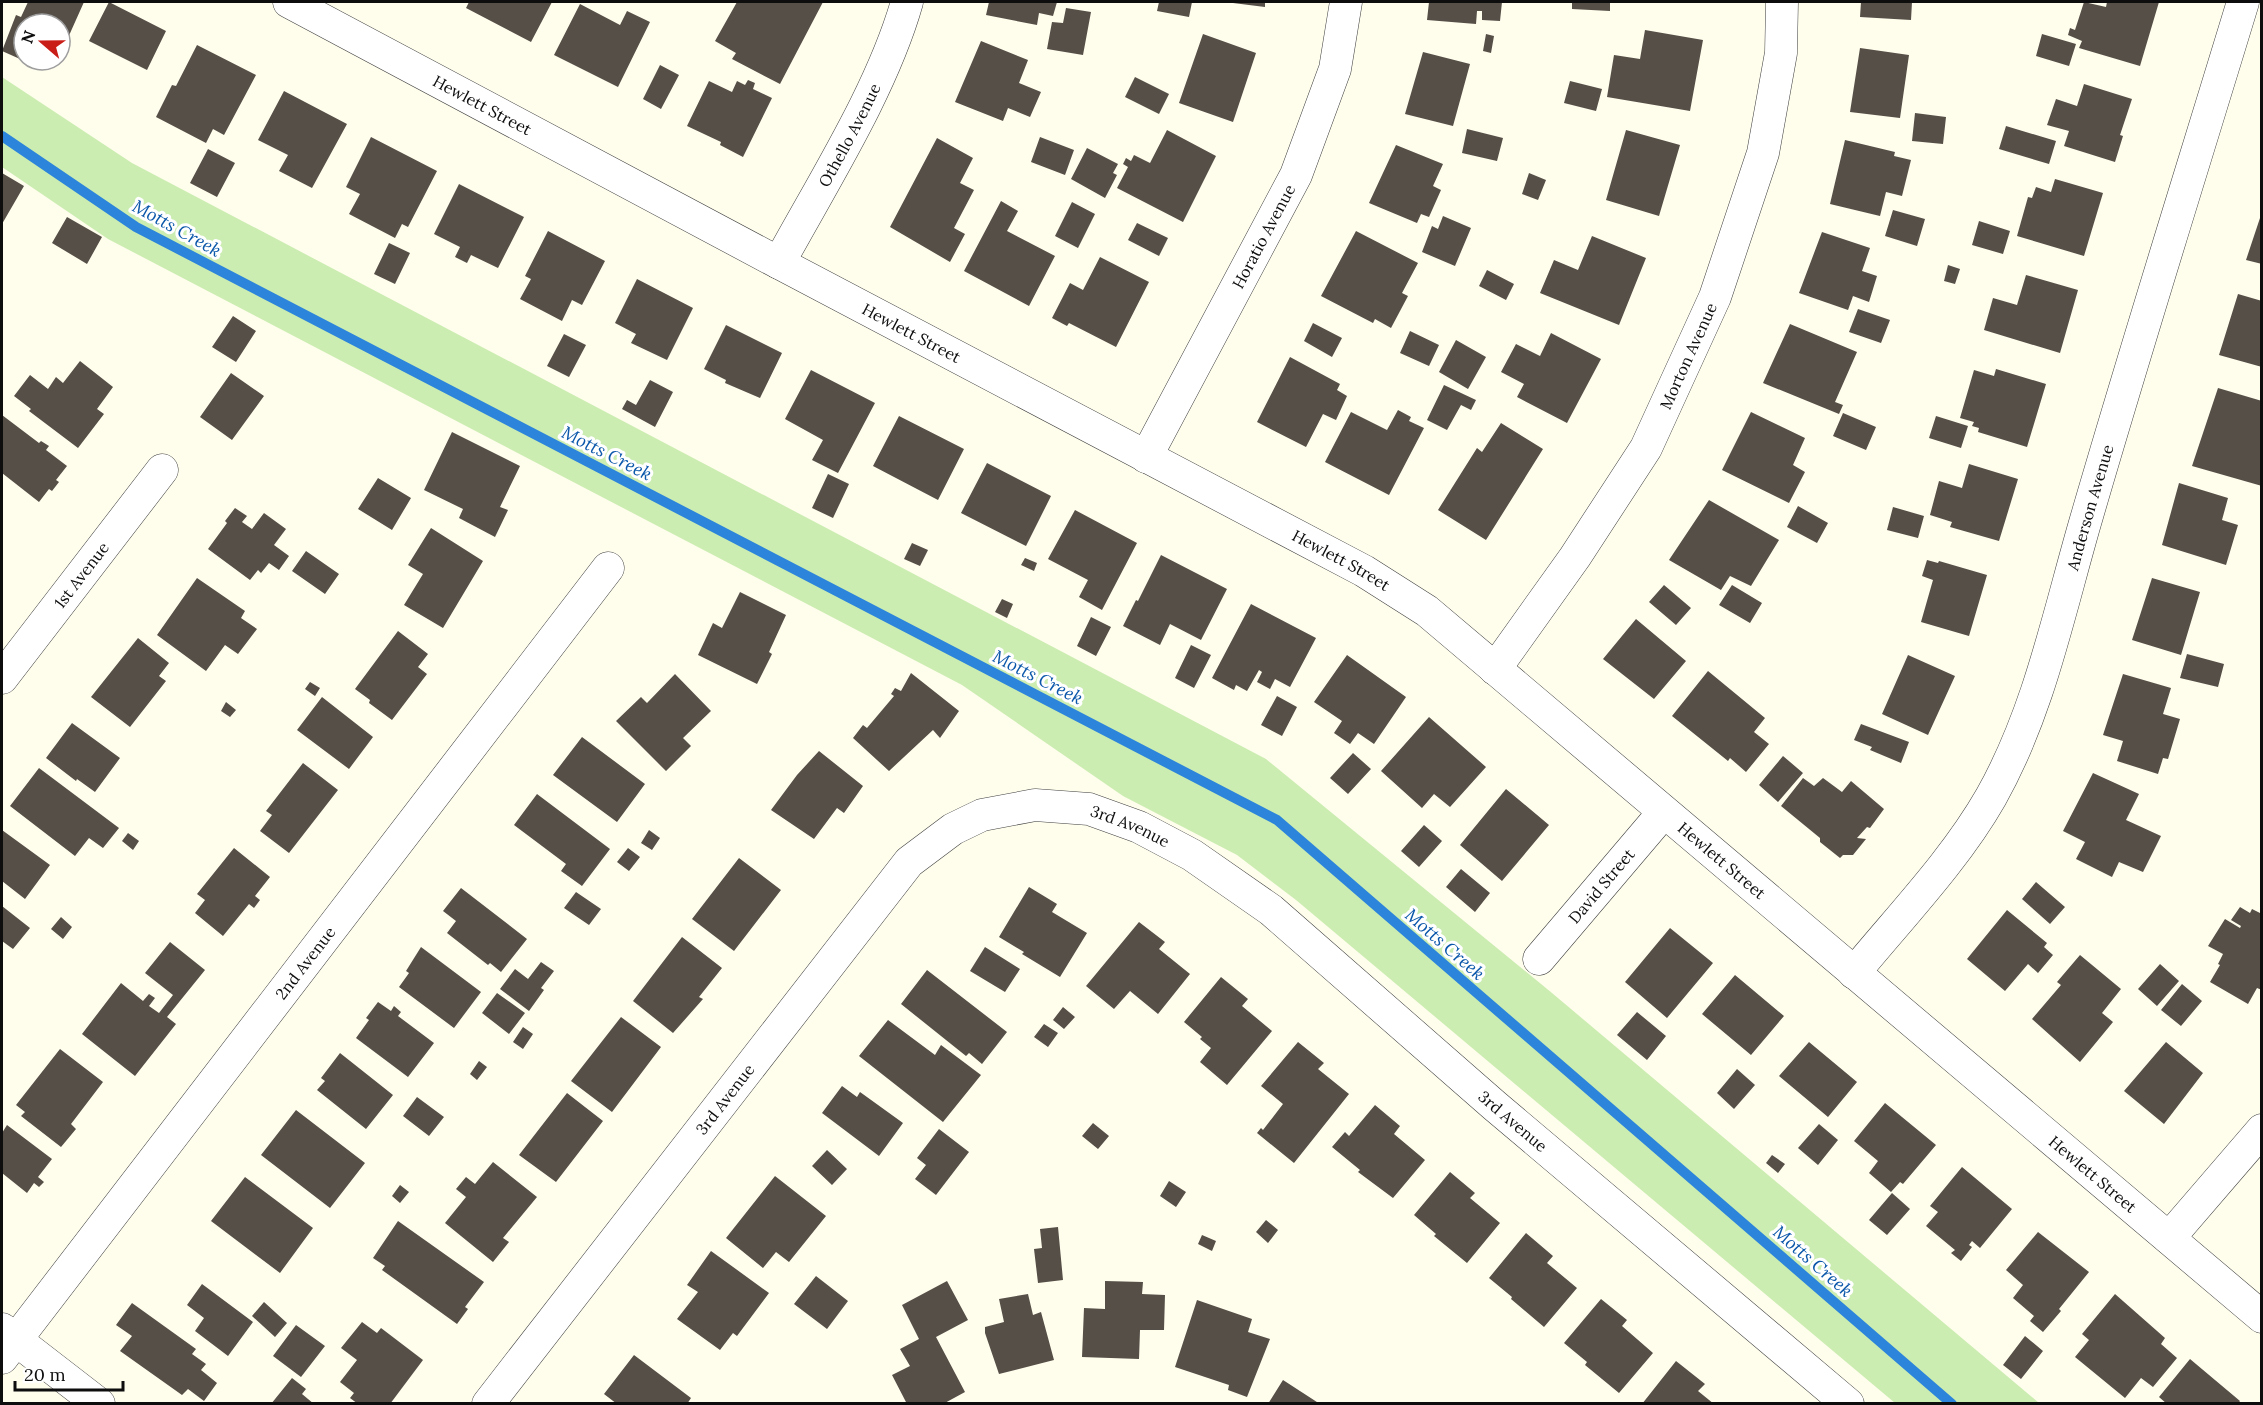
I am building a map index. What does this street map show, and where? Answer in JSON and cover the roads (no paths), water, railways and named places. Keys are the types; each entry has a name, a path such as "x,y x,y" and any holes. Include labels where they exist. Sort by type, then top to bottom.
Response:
{"street":[{"name":"Hewlett Street","path":"290,2 778,263 1364,571 1426,611 2262,1317"},
{"name":"Othello Avenue","path":"778,263 857,119 898,32 907,2"},
{"name":"Horatio Avenue","path":"1146,457 1296,175 1335,69 1346,2"},
{"name":"Morton Avenue","path":"1495,669 1575,557 1646,448 1715,297 1763,153 1781,53 1782,2"},
{"name":"Anderson Avenue","path":"1854,973 1952,854 1990,798 2017,744 2044,669 2087,516 2243,2"},
{"name":"1st Avenue","path":"2,678 162,470"},
{"name":"2nd Avenue","path":"6,1342 608,568"},
{"name":"3rd Avenue","path":"488,1404 909,862 953,829 982,815 1035,805 1089,809 1139,827 1192,855 1271,910 1495,1106 1848,1404"},
{"name":"David Street","path":"1539,960 1663,813"},
{"path":"2169,1238 2262,1130"},
{"path":"6,1342 99,1404"}],"waterway":[{"name":"Motts Creek","path":"2,136 136,227 1277,820 1952,1404"}]}
